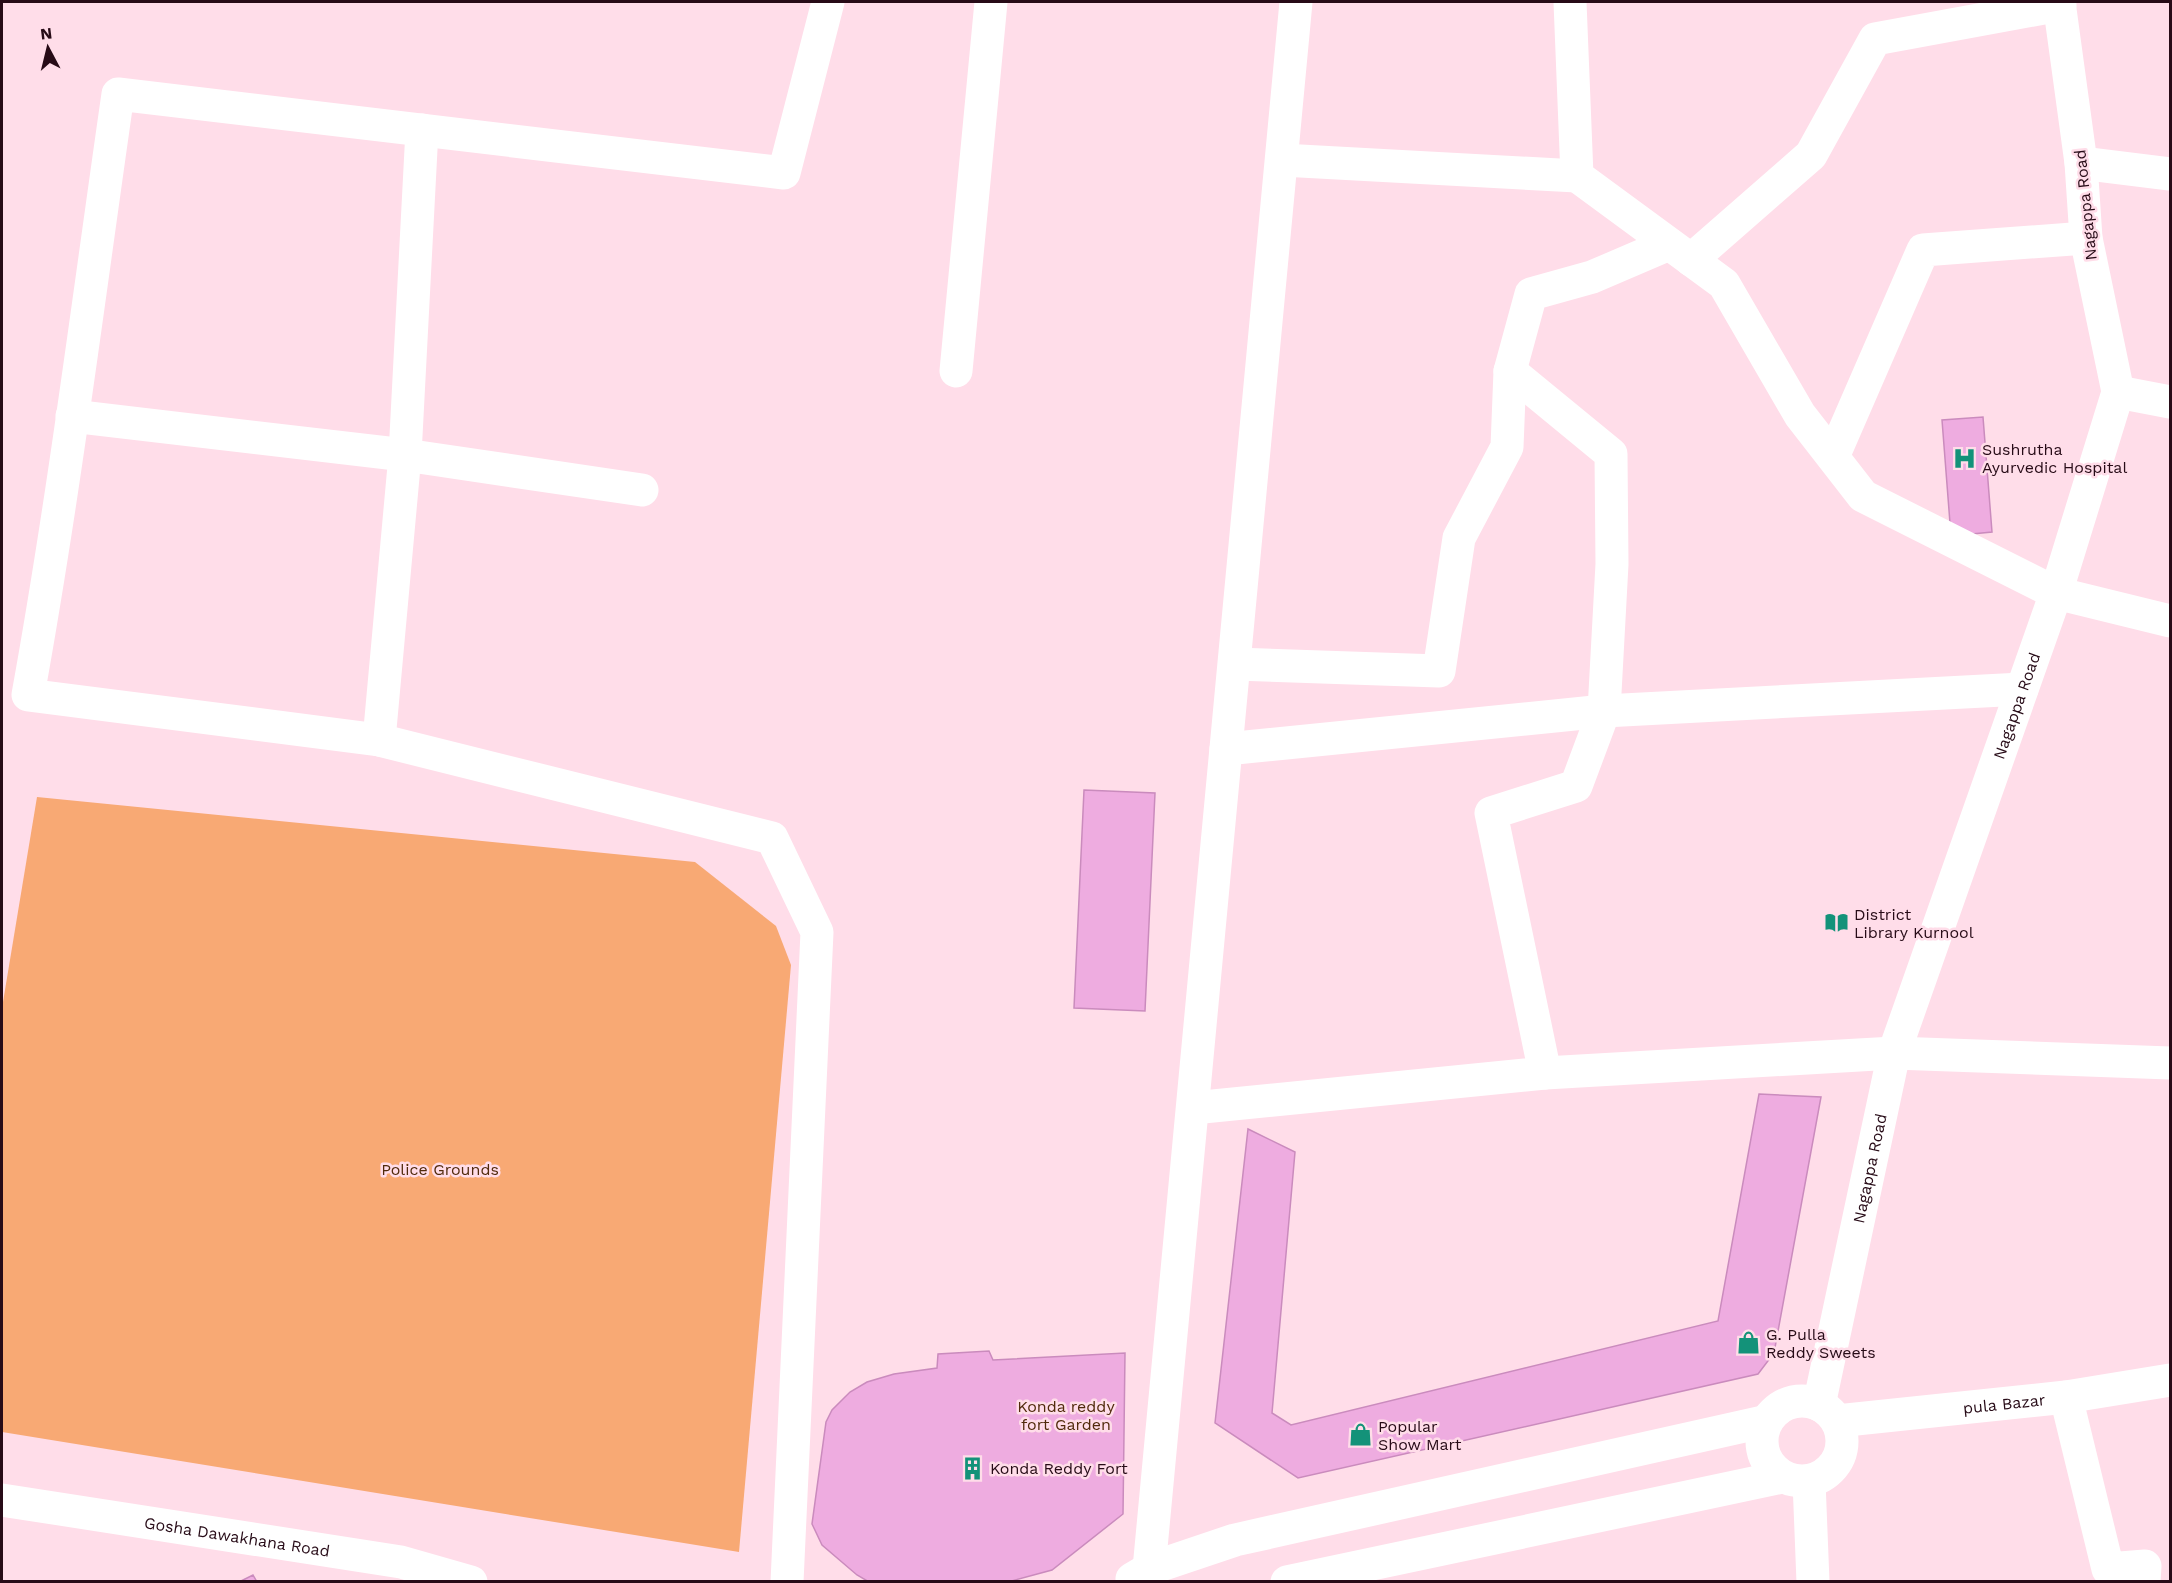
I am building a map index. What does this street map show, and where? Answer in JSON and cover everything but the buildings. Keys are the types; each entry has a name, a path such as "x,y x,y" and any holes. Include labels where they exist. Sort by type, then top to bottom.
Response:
{"street":[{"path":"787,1581 817,932 772,838 379,740 28,695 72,416 118,94 784,173 828,2"},
{"path":"956,370 991,2"},
{"path":"1296,2 1193,1108 1143,1577 1235,1540 1767,1421"},
{"path":"1570,2 1577,176"},
{"path":"1235,664 1439,671 1459,538 1507,447 1510,371 1531,294 1680,252 1810,155 1875,39 2060,3"},
{"name":"Nagappa Road","path":"1828,1413 1894,1053 2056,593 2118,392 2086,238 2081,163 2060,3"},
{"path":"379,740 405,455 422,130"},
{"path":"1282,160 1577,176 1724,284 1800,415 1863,496 2056,593 2170,621"},
{"path":"2081,163 2170,174"},
{"path":"1833,457 1923,250 2086,238"},
{"path":"1510,371 1611,454 1612,564 1604,711 1576,786 1491,813 1545,1073"},
{"path":"2118,392 2170,402"},
{"path":"72,416 405,455 642,490"},
{"path":"1226,750 1604,711 2022,689"},
{"path":"1193,1108 1545,1073 1894,1053 2170,1063"},
{"name":"pula Bazar","path":"1828,1413 2066,1397 2170,1380"},
{"path":"2066,1397 2108,1569 2145,1566 2144,1581"},
{"path":"1287,1581 1796,1479 1821,1476 1832,1469 1839,1458 1842,1434 1828,1413 1806,1401 1780,1407 1767,1421 1761,1442 1764,1456 1771,1468 1796,1479"},
{"path":"1796,1479 1813,1581"},
{"name":"Gosha Dawakhana Road","path":"2,1500 401,1562 471,1581"}],"green space":[{"name":"Police Grounds","path":"37,797 695,862 776,926 791,965 739,1552 2,1432 2,1008"}],"place":[{"name":"Sushrutha Ayurvedic Hospital","path":"1964,458"},
{"name":"District Library Kurnool","path":"1836,923"},
{"name":"G. Pulla Reddy Sweets","path":"1748,1343"},
{"name":"Popular Show Mart","path":"1360,1435"},
{"name":"Konda Reddy Fort","path":"972,1468"}],"park label":[{"name":"Konda reddy fort Garden","path":"1066,1415"}]}
